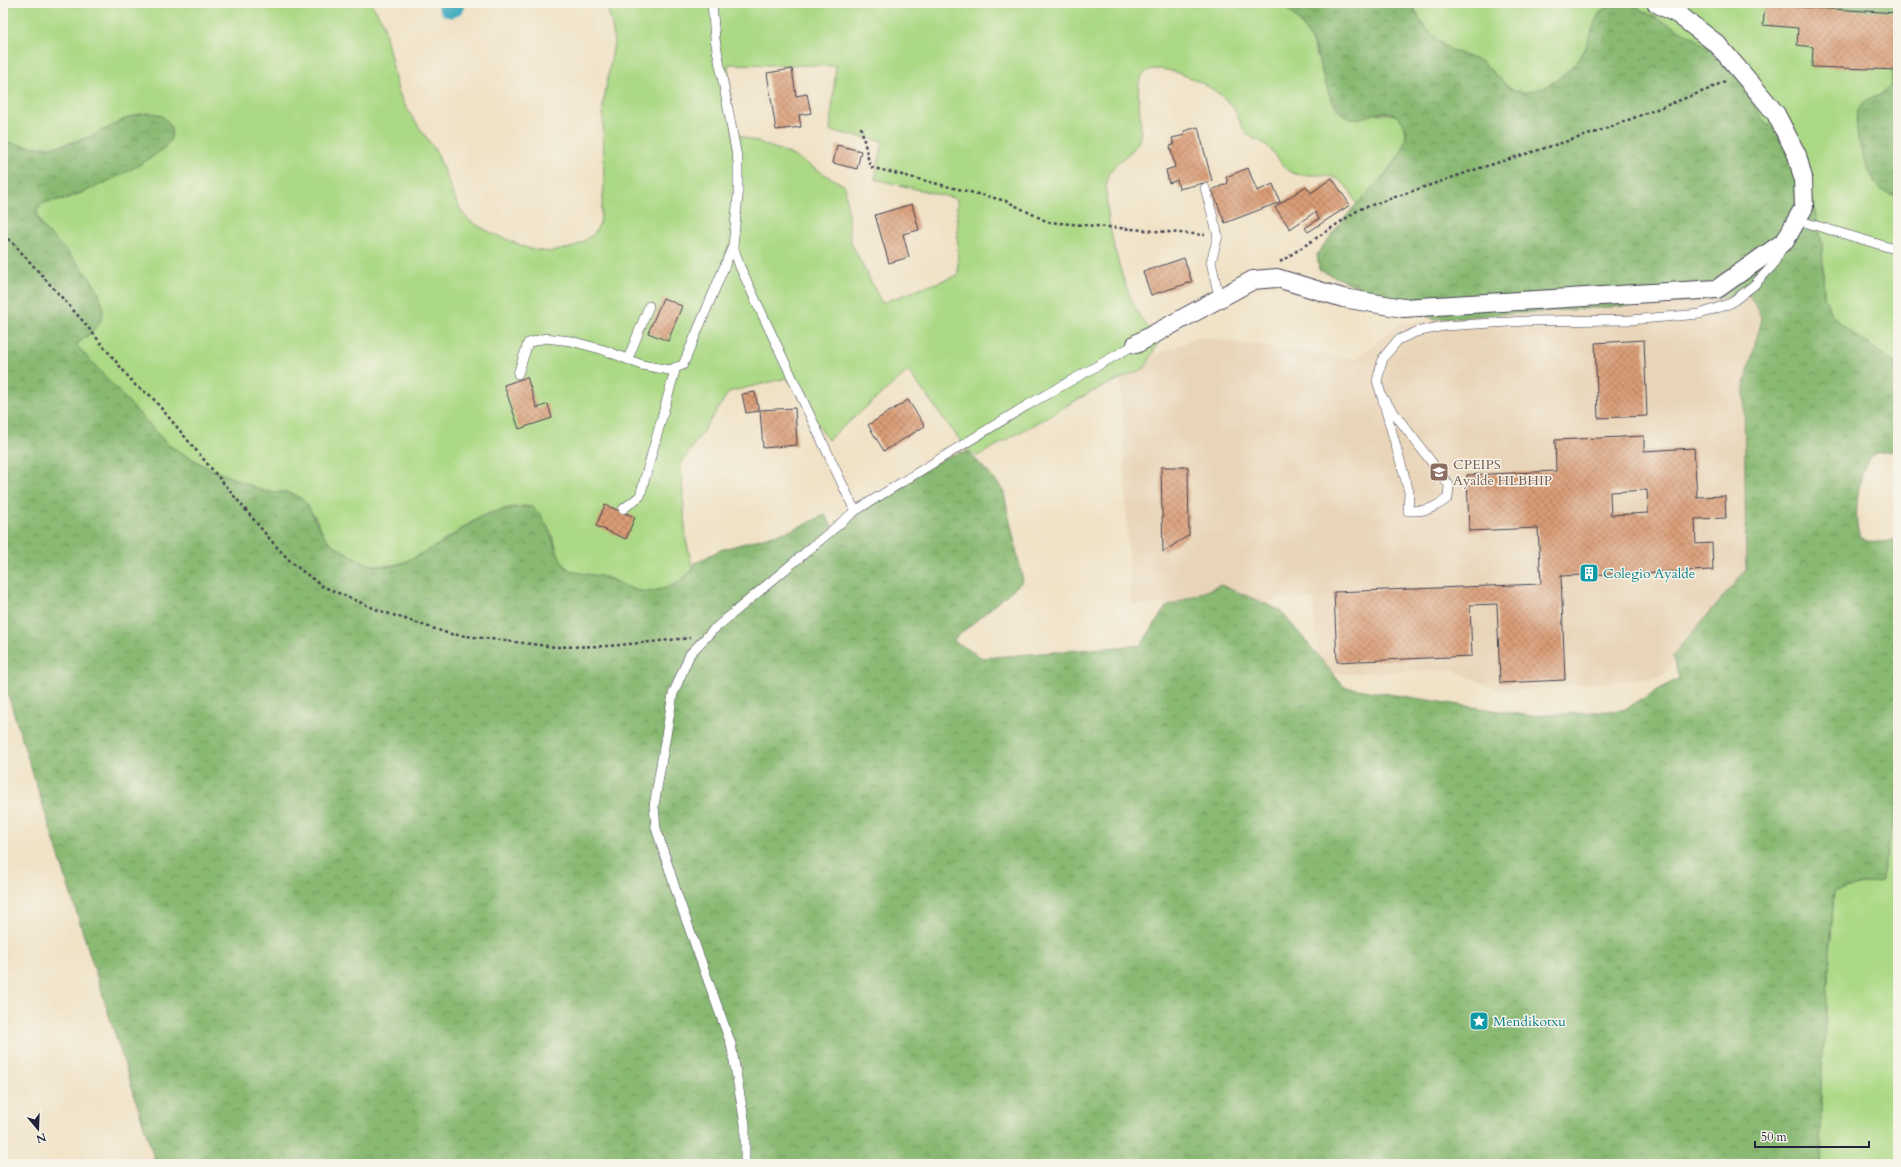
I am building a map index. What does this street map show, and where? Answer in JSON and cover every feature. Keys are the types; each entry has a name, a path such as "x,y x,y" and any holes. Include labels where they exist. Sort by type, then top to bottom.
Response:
{"street":[{"path":"1136,344 1253,280 1277,278 1343,298 1403,308 1717,289 1785,241 1804,207 1803,178 1797,155 1776,114 1741,72 1717,44 1679,16 1656,3"}],"lane":[{"path":"518,374 528,343 545,338 577,342 604,350 642,365 669,370 683,364 733,246 738,196 738,162 715,39 712,3"},
{"path":"1205,188 1218,236 1211,262 1220,297"},
{"path":"1797,220 1898,250"},
{"path":"1382,397 1449,485 1448,498 1436,506 1424,511 1408,511 1409,492 1377,381 1383,358 1398,340 1416,332 1444,326 1519,322 1630,320 1700,314 1731,303 1754,285 1772,266 1785,241"},
{"path":"733,246 740,266 855,511"},
{"path":"628,359 649,306"},
{"path":"745,1164 745,1124 731,1044 679,900 656,828 654,806 673,694 690,654 708,635 855,511 1026,406 1136,344"},
{"path":"623,509 640,496 676,368"}],"path":[{"path":"1278,263 1360,209 1477,169 1597,132 1709,89 1741,72"},
{"path":"861,127 870,167 1006,201 1048,222 1218,236"},
{"path":"3,236 11,241 82,320 136,386 151,396 283,554 292,563 322,586 378,610 450,634 556,647 609,646 708,635"}],"shaded area":[{"name":"CPEIPS Ayalde HLBHIP","path":"1744,282 1763,306 1757,329 1750,573 1661,677 1502,692 1452,669 1319,675 1313,599 1131,605 1120,371 1198,337 1356,359 1400,323 1636,308 1691,301"}],"green space":[{"path":"3,3 371,3 383,22 398,91 406,108 437,153 454,197 463,214 470,221 491,233 530,249 549,252 571,248 581,243 594,234 600,223 604,187 603,104 614,43 612,25 606,3 1281,3 1291,12 1309,37 1317,55 1324,79 1376,113 1391,114 1400,118 1404,125 1406,136 1404,148 1376,186 1357,204 1348,188 1338,179 1326,175 1299,175 1290,172 1283,166 1266,145 1252,137 1244,130 1232,106 1209,87 1176,72 1158,69 1147,71 1141,77 1139,86 1138,97 1141,131 1139,140 1132,150 1114,166 1108,177 1106,191 1107,210 1116,256 1132,300 1140,317 1149,328 1164,331 1145,368 1091,392 978,456 969,452 908,371 828,440 787,378 729,392 681,464 686,540 693,569 674,585 659,591 651,592 635,590 608,578 570,570 562,563 550,530 547,526 536,518 515,507 480,517 427,552 413,559 399,564 385,566 372,565 344,553 330,542 324,535 314,515 294,494 266,492 208,468 168,445 76,345 91,333 95,286 75,261 46,231 38,217 37,209 43,203 71,197 108,181 144,161 166,146 96,135 59,146 40,148 3,141","holes":["728,64 836,66 830,131 883,141 875,179 957,199 958,275 882,303 851,243 845,186 788,153 733,133"]},
{"path":"1281,3 1411,3 1420,21 1438,41 1451,50 1482,62 1511,89 1524,92 1544,88 1569,71 1584,52 1600,12 1616,3 1625,3 1636,7 1695,38 1713,52 1739,81 1761,117 1787,144 1806,182 1814,207 1822,244 1824,296 1831,314 1848,330 1898,365 1898,451 1886,451 1875,454 1865,465 1858,495 1857,527 1862,538 1866,541 1883,542 1898,539 1898,802 1881,881 1834,891 1821,1084 1821,1164 156,1164 3,679 3,141 35,147 49,147 76,142 125,119 140,114 154,113 161,115 166,119 171,129 170,141 164,148 153,156 140,165 93,188 66,198 43,203 37,209 37,217 41,225 83,270 93,283 100,297 103,310 98,326 76,345 168,445 208,468 266,492 286,492 301,498 307,504 328,541 365,563 375,566 393,566 405,562 440,544 482,516 500,510 523,506 532,507 540,514 566,568 575,572 605,577 635,590 649,592 666,588 678,583 693,569 695,563 720,550 792,530 825,515 834,529 864,511 931,465 958,453 969,452 1003,489 1023,581 953,640 982,658 1141,645 1166,607 1221,585 1280,610 1344,687 1531,716 1623,710 1679,678 1673,655 1746,570 1744,387 1762,318 1749,295 1658,304 1434,319 1319,270 1317,254 1346,216 1391,168 1404,145 1406,135 1402,121 1391,113 1350,118 1339,111 1330,96 1317,54 1308,34"},
{"path":"1411,3 1782,3 1797,9 1891,63 1893,83 1889,89 1870,99 1857,127 1864,157 1875,183 1882,190 1898,195 1898,365 1848,330 1831,314 1824,296 1822,244 1814,207 1806,182 1772,130 1761,117 1739,81 1588,43 1576,62 1556,81 1545,88 1533,92 1522,92 1511,88 1481,63 1443,46 1427,30"},
{"path":"1782,3 1898,3 1898,195 1884,192 1876,183 1871,174 1862,152 1856,119 1858,111 1863,103 1887,90 1892,76 1891,63 1797,9"},
{"path":"1898,802 1898,1164 1821,1164 1821,1084 1834,891 1881,881"}],"building":[{"path":"1765,5 1898,13 1898,70 1812,67 1813,47 1797,45 1798,28 1763,25"},
{"path":"792,69 796,96 807,94 811,113 799,115 801,127 776,130 767,73"},
{"path":"1198,127 1212,181 1179,189 1177,180 1169,183 1166,170 1175,167 1170,146 1174,145 1172,138 1185,135 1184,131"},
{"path":"837,145 861,151 857,169 833,163"},
{"path":"1248,168 1257,191 1273,184 1280,202 1225,223 1212,190 1228,183 1226,177"},
{"path":"1332,178 1350,205 1308,232 1305,228 1319,219 1315,212 1290,229 1275,207 1306,186 1311,193"},
{"path":"912,204 919,230 903,234 909,257 889,263 875,215"},
{"path":"1184,258 1192,282 1151,295 1143,272"},
{"path":"663,298 682,306 668,341 648,333"},
{"path":"1644,340 1647,416 1598,418 1595,343"},
{"path":"527,377 537,408 548,404 552,418 519,429 504,385"},
{"path":"755,392 759,411 746,413 742,394"},
{"path":"908,400 925,426 884,451 868,425"},
{"path":"795,408 797,445 763,448 760,410"},
{"name":"Colegio Ayalde","path":"1644,436 1644,451 1694,448 1697,497 1725,496 1726,518 1695,519 1696,544 1712,543 1713,570 1561,576 1565,680 1500,683 1497,604 1470,605 1472,656 1337,662 1334,592 1541,584 1538,528 1469,531 1467,475 1556,471 1555,440","holes":["1647,490 1648,513 1611,515 1610,492"]},
{"path":"1161,467 1188,467 1189,535 1163,552"},
{"path":"605,505 635,517 626,539 596,526"}],"place":[{"name":"CPEIPS Ayalde HLBHIP","path":"1439,472"},
{"name":"Colegio Ayalde","path":"1589,573"},
{"name":"Mendikotxu","path":"1479,1021"}]}
